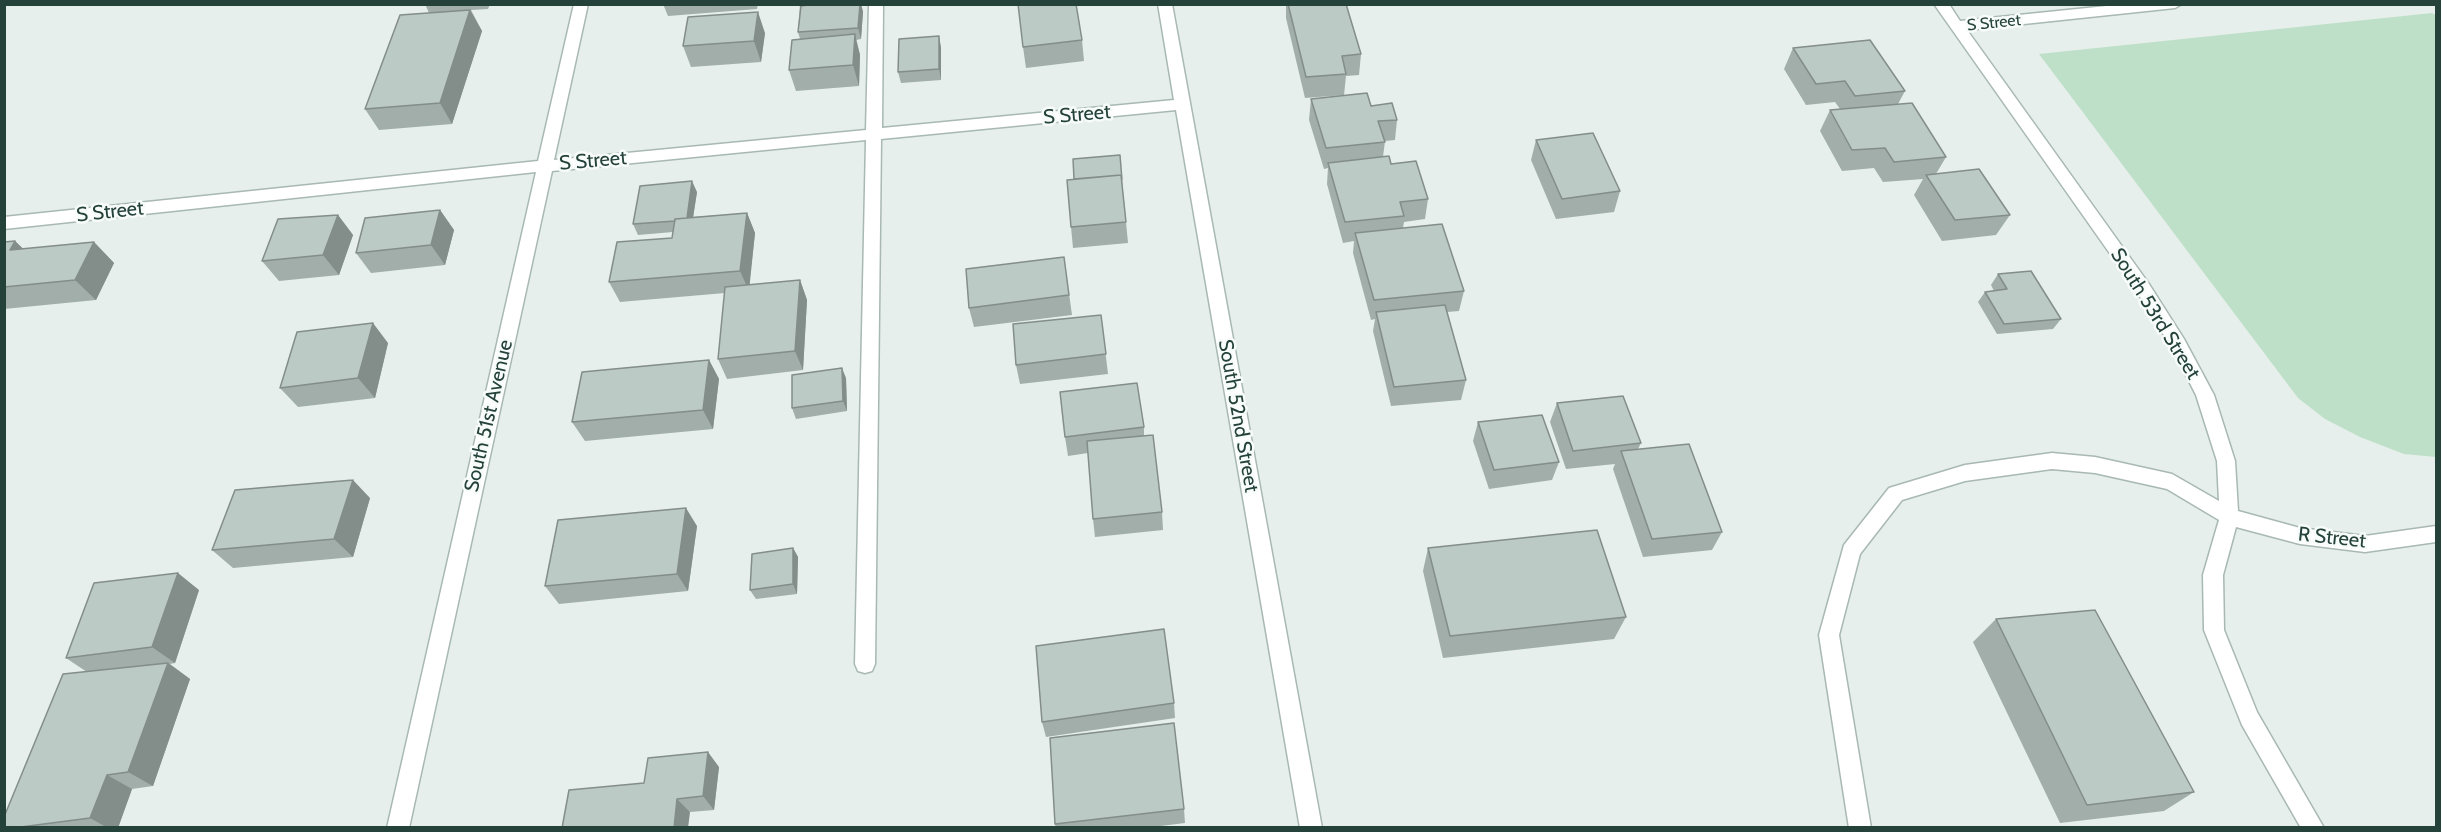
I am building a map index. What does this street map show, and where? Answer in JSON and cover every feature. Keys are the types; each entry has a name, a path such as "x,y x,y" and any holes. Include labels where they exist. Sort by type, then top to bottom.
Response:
{"street":[{"name":"South 51st Avenue","path":"398,828 581,4"},
{"path":"865,664 876,4"},
{"name":"South 52nd Street","path":"1165,4 1311,828"},
{"name":"South 53rd Street","path":"1941,4 2143,288 2178,344 2205,395 2226,461 2229,517 2212,575 2214,630 2250,718 2313,828"},
{"name":"S Street","path":"1957,26 2175,4"},
{"name":"S Street","path":"4,224 545,166 1183,105"},
{"name":"R Street","path":"1860,828 1829,635 1851,551 1896,494 1965,473 2052,461 2095,465 2172,482 2229,517 2300,536 2365,544 2436,534"}],"green space":[{"path":"2432,13 2436,15 2436,457 2404,454 2360,437 2325,419 2298,398 2039,54"}],"building":[{"path":"860,4 858,28 798,32 801,6"},
{"path":"1018,4 1076,4 1082,40 1023,47"},
{"path":"1288,4 1346,4 1361,54 1342,56 1346,74 1306,77"},
{"path":"470,10 440,103 365,109 400,15"},
{"path":"758,12 754,41 683,46 688,17"},
{"path":"855,34 853,65 789,70 792,40"},
{"path":"939,36 939,69 898,72 899,39"},
{"path":"1870,40 1905,91 1855,96 1845,81 1816,84 1793,48"},
{"path":"1367,93 1371,106 1392,103 1397,120 1378,121 1385,142 1326,148 1311,99"},
{"path":"1912,103 1946,157 1894,162 1885,148 1852,150 1830,110"},
{"path":"1593,133 1620,191 1562,199 1536,140"},
{"path":"1120,155 1122,180 1121,175 1074,179 1073,159"},
{"path":"1389,156 1391,164 1416,161 1428,199 1400,202 1404,216 1345,222 1328,163"},
{"path":"1979,169 2010,215 1955,220 1926,175"},
{"path":"1121,175 1126,222 1071,227 1067,180"},
{"path":"692,181 687,218 633,224 640,186"},
{"path":"440,210 431,245 356,253 365,218"},
{"path":"747,213 740,271 609,282 617,242 672,238 675,219"},
{"path":"338,215 323,255 262,261 278,219"},
{"path":"1442,224 1464,291 1374,300 1355,233"},
{"path":"15,241 10,250 94,242 75,280 4,287 4,242"},
{"path":"1064,257 1069,295 969,308 966,269"},
{"path":"2031,271 2061,319 2004,324 1985,292 2007,289 1998,274"},
{"path":"800,280 795,351 718,359 725,287"},
{"path":"1445,305 1466,380 1394,387 1376,312"},
{"path":"1101,315 1106,354 1016,365 1013,324"},
{"path":"373,323 358,378 280,388 297,332"},
{"path":"709,360 703,410 572,422 582,372"},
{"path":"842,368 843,401 792,408 792,375"},
{"path":"1137,383 1144,427 1065,437 1060,392"},
{"path":"1623,396 1641,443 1573,451 1557,403"},
{"path":"1542,415 1559,462 1494,470 1478,422"},
{"path":"1153,435 1162,512 1093,519 1087,441"},
{"path":"1689,444 1722,532 1652,539 1621,451"},
{"path":"353,480 334,539 212,550 235,490"},
{"path":"686,508 677,574 545,586 558,520"},
{"path":"1597,530 1626,617 1450,636 1428,548"},
{"path":"793,548 793,584 750,590 752,554"},
{"path":"178,573 152,647 66,658 94,583"},
{"path":"2095,610 2194,792 2087,805 1996,619"},
{"path":"1164,629 1174,703 1042,722 1036,646"},
{"path":"168,663 128,772 107,775 90,818 4,828 4,817 63,674"},
{"path":"1174,723 1184,809 1055,824 1050,738"},
{"path":"708,752 703,796 677,799 674,828 562,828 569,790 644,783 648,758"}]}
